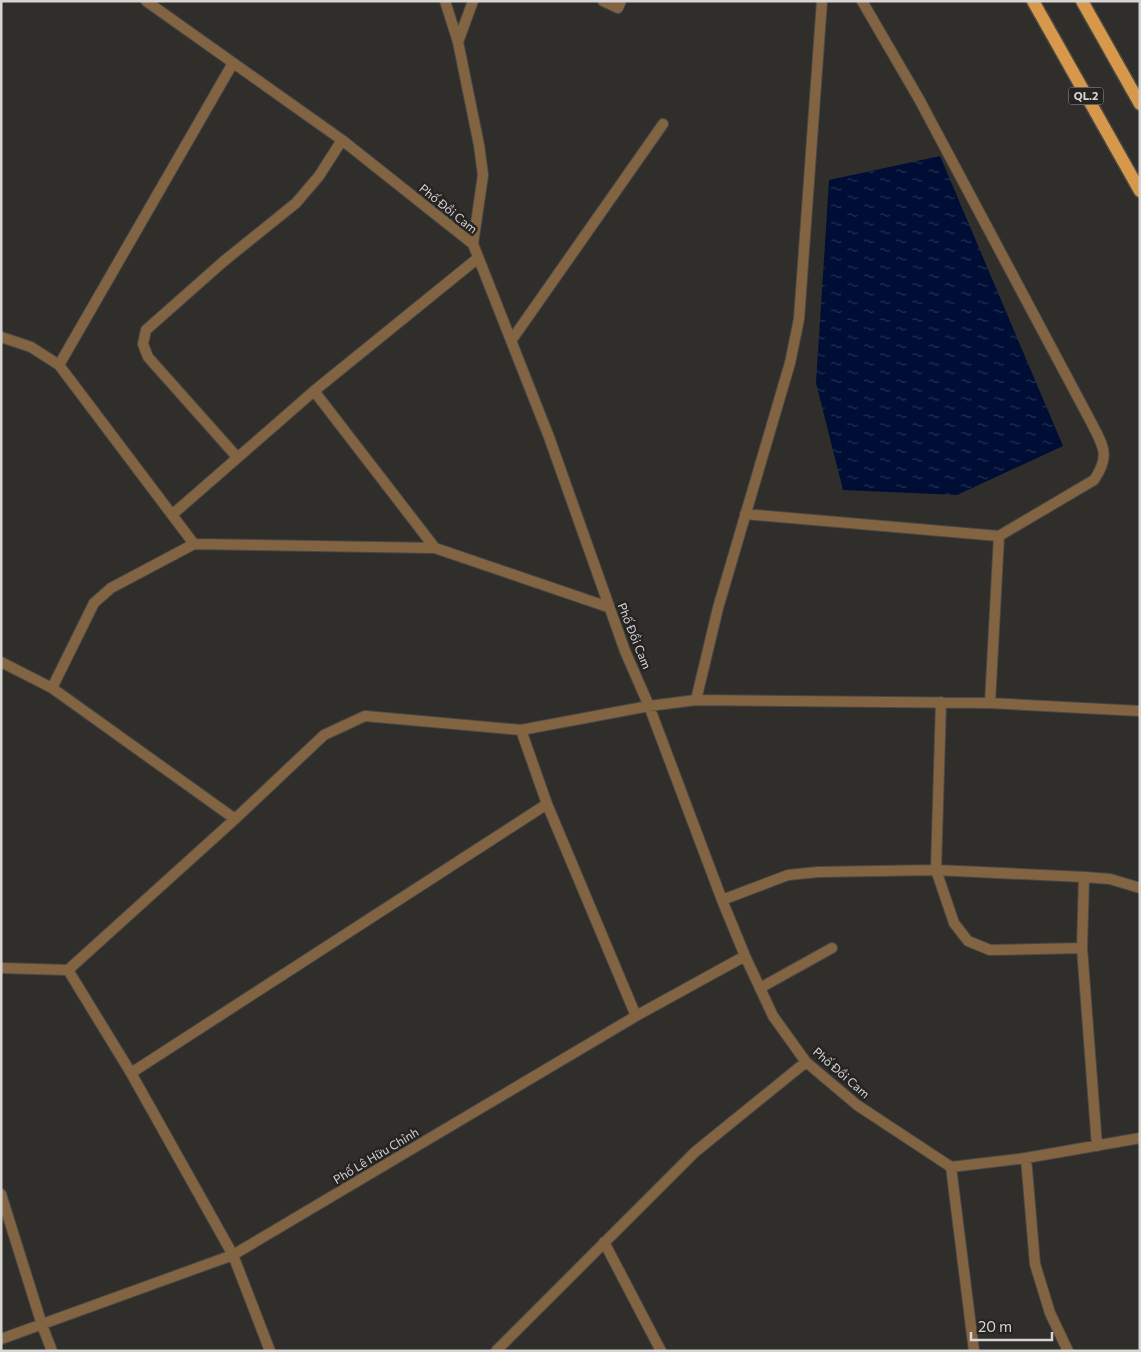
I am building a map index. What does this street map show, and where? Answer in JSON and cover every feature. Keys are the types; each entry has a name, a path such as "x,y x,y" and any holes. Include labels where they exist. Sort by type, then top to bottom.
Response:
{"main road":[{"name":"QL.2","path":"1033,1 1140,191"},
{"path":"1082,1 1140,104"}],"street":[{"name":"Phố Đồi Cam","path":"146,1 342,140 473,244 549,437 608,607 649,706 722,900 773,1016 806,1062 856,1105 951,1167"},
{"path":"445,1 458,42 479,145 483,175 473,244"},
{"path":"458,42 473,1"},
{"path":"603,1 618,8 621,1"},
{"path":"696,700 718,608 790,363 799,319 822,1"},
{"path":"745,514 1000,536 1094,480 1102,468 1104,449 919,99 862,1"},
{"path":"59,365 233,63"},
{"path":"511,341 663,124"},
{"path":"237,457 148,357 143,344 146,330 224,261 296,203 319,176 342,140"},
{"path":"173,514 314,391 478,258"},
{"path":"1,337 31,347 59,365 194,544"},
{"path":"314,391 435,548"},
{"path":"990,703 1000,536"},
{"path":"52,688 94,603 111,588 194,544 435,548 608,607"},
{"path":"1,662 52,688 235,819"},
{"path":"1,968 68,970 235,819 324,735 365,716 521,730 649,706 696,700 990,703 1140,711"},
{"path":"941,702 936,870 954,923 968,941 990,950 1082,948"},
{"path":"521,730 547,804 636,1016"},
{"path":"131,1073 547,804"},
{"path":"722,900 788,876 818,872 936,870 1084,877 1110,879 1140,888"},
{"path":"1084,877 1082,948 1097,1146"},
{"path":"760,988 832,948"},
{"name":"Phố Lê Hữu Chỉnh","path":"1,1339 233,1256 636,1016 745,956"},
{"path":"68,970 131,1073 233,1256 270,1351"},
{"path":"496,1351 695,1152 806,1062"},
{"path":"974,1351 951,1167 1026,1158 1140,1138"},
{"path":"1026,1158 1035,1264 1050,1313 1068,1351"},
{"path":"1,1194 52,1351"},
{"path":"604,1242 661,1351"}],"water":[{"path":"940,156 1063,446 957,495 843,490 816,383 829,180"}]}
